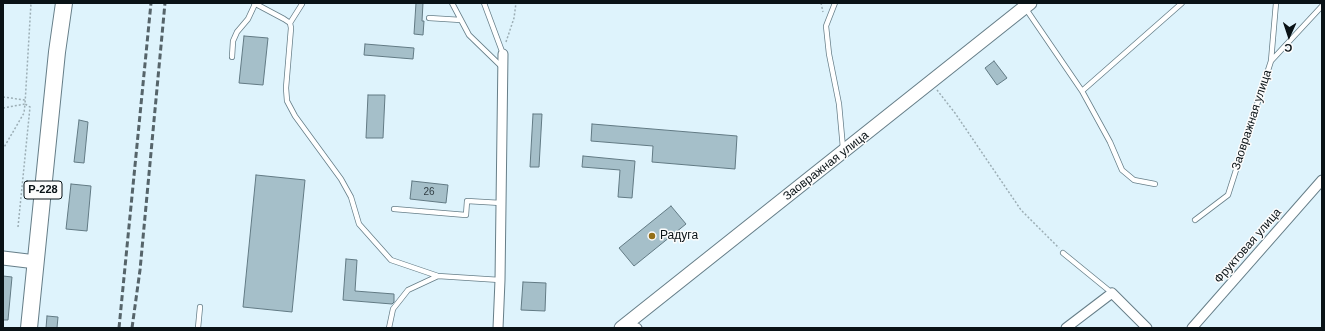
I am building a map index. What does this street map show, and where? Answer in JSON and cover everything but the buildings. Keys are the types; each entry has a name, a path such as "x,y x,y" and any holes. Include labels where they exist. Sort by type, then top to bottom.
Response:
{"highway":[{"name":"Р-228","path":"54,3 57,52"},
{"name":"Р-228","path":"29,328 57,52 64,3"}],"street":[{"name":"Заовражная улица","path":"628,327 1028,5"},
{"path":"498,328 503,54"},
{"name":"Фруктовая улица","path":"1192,328 1322,180"},
{"path":"3,258 36,262"},
{"path":"1066,328 1112,293 1147,328"}],"lane":[{"path":"452,3 469,35 503,68"},
{"path":"484,3 503,54"},
{"path":"835,3 826,26 829,54 839,104 844,152"},
{"path":"1082,91 1182,3"},
{"name":"Заовражная улица","path":"1195,220 1228,195 1271,61 1276,3"},
{"path":"232,57 233,41 235,36 248,19 254,4 284,19 290,24"},
{"path":"302,4 290,24 291,28 286,88 287,101 295,116 341,179 350,197 359,224 391,260 438,276 500,280"},
{"path":"1028,5 1082,91 1110,142 1122,170 1134,180 1155,184"},
{"path":"1271,61 1322,6"},
{"path":"429,18 461,20"},
{"path":"394,209 466,215 467,201 501,203"},
{"path":"1063,253 1112,293"},
{"path":"389,328 393,310 408,290 438,276"},
{"path":"198,328 200,307"}],"path":[{"path":"3,149 24,113 31,3"},
{"path":"503,54 514,18 516,3"},
{"path":"931,82 955,113 1021,210 1063,253"},
{"path":"3,97 25,100"},
{"path":"3,108 25,104 30,107 18,227"}],"railway":[{"path":"119,328 151,3"},
{"path":"132,328 140,270 165,3"}],"place":[{"name":"Радуга","path":"652,236"}]}
